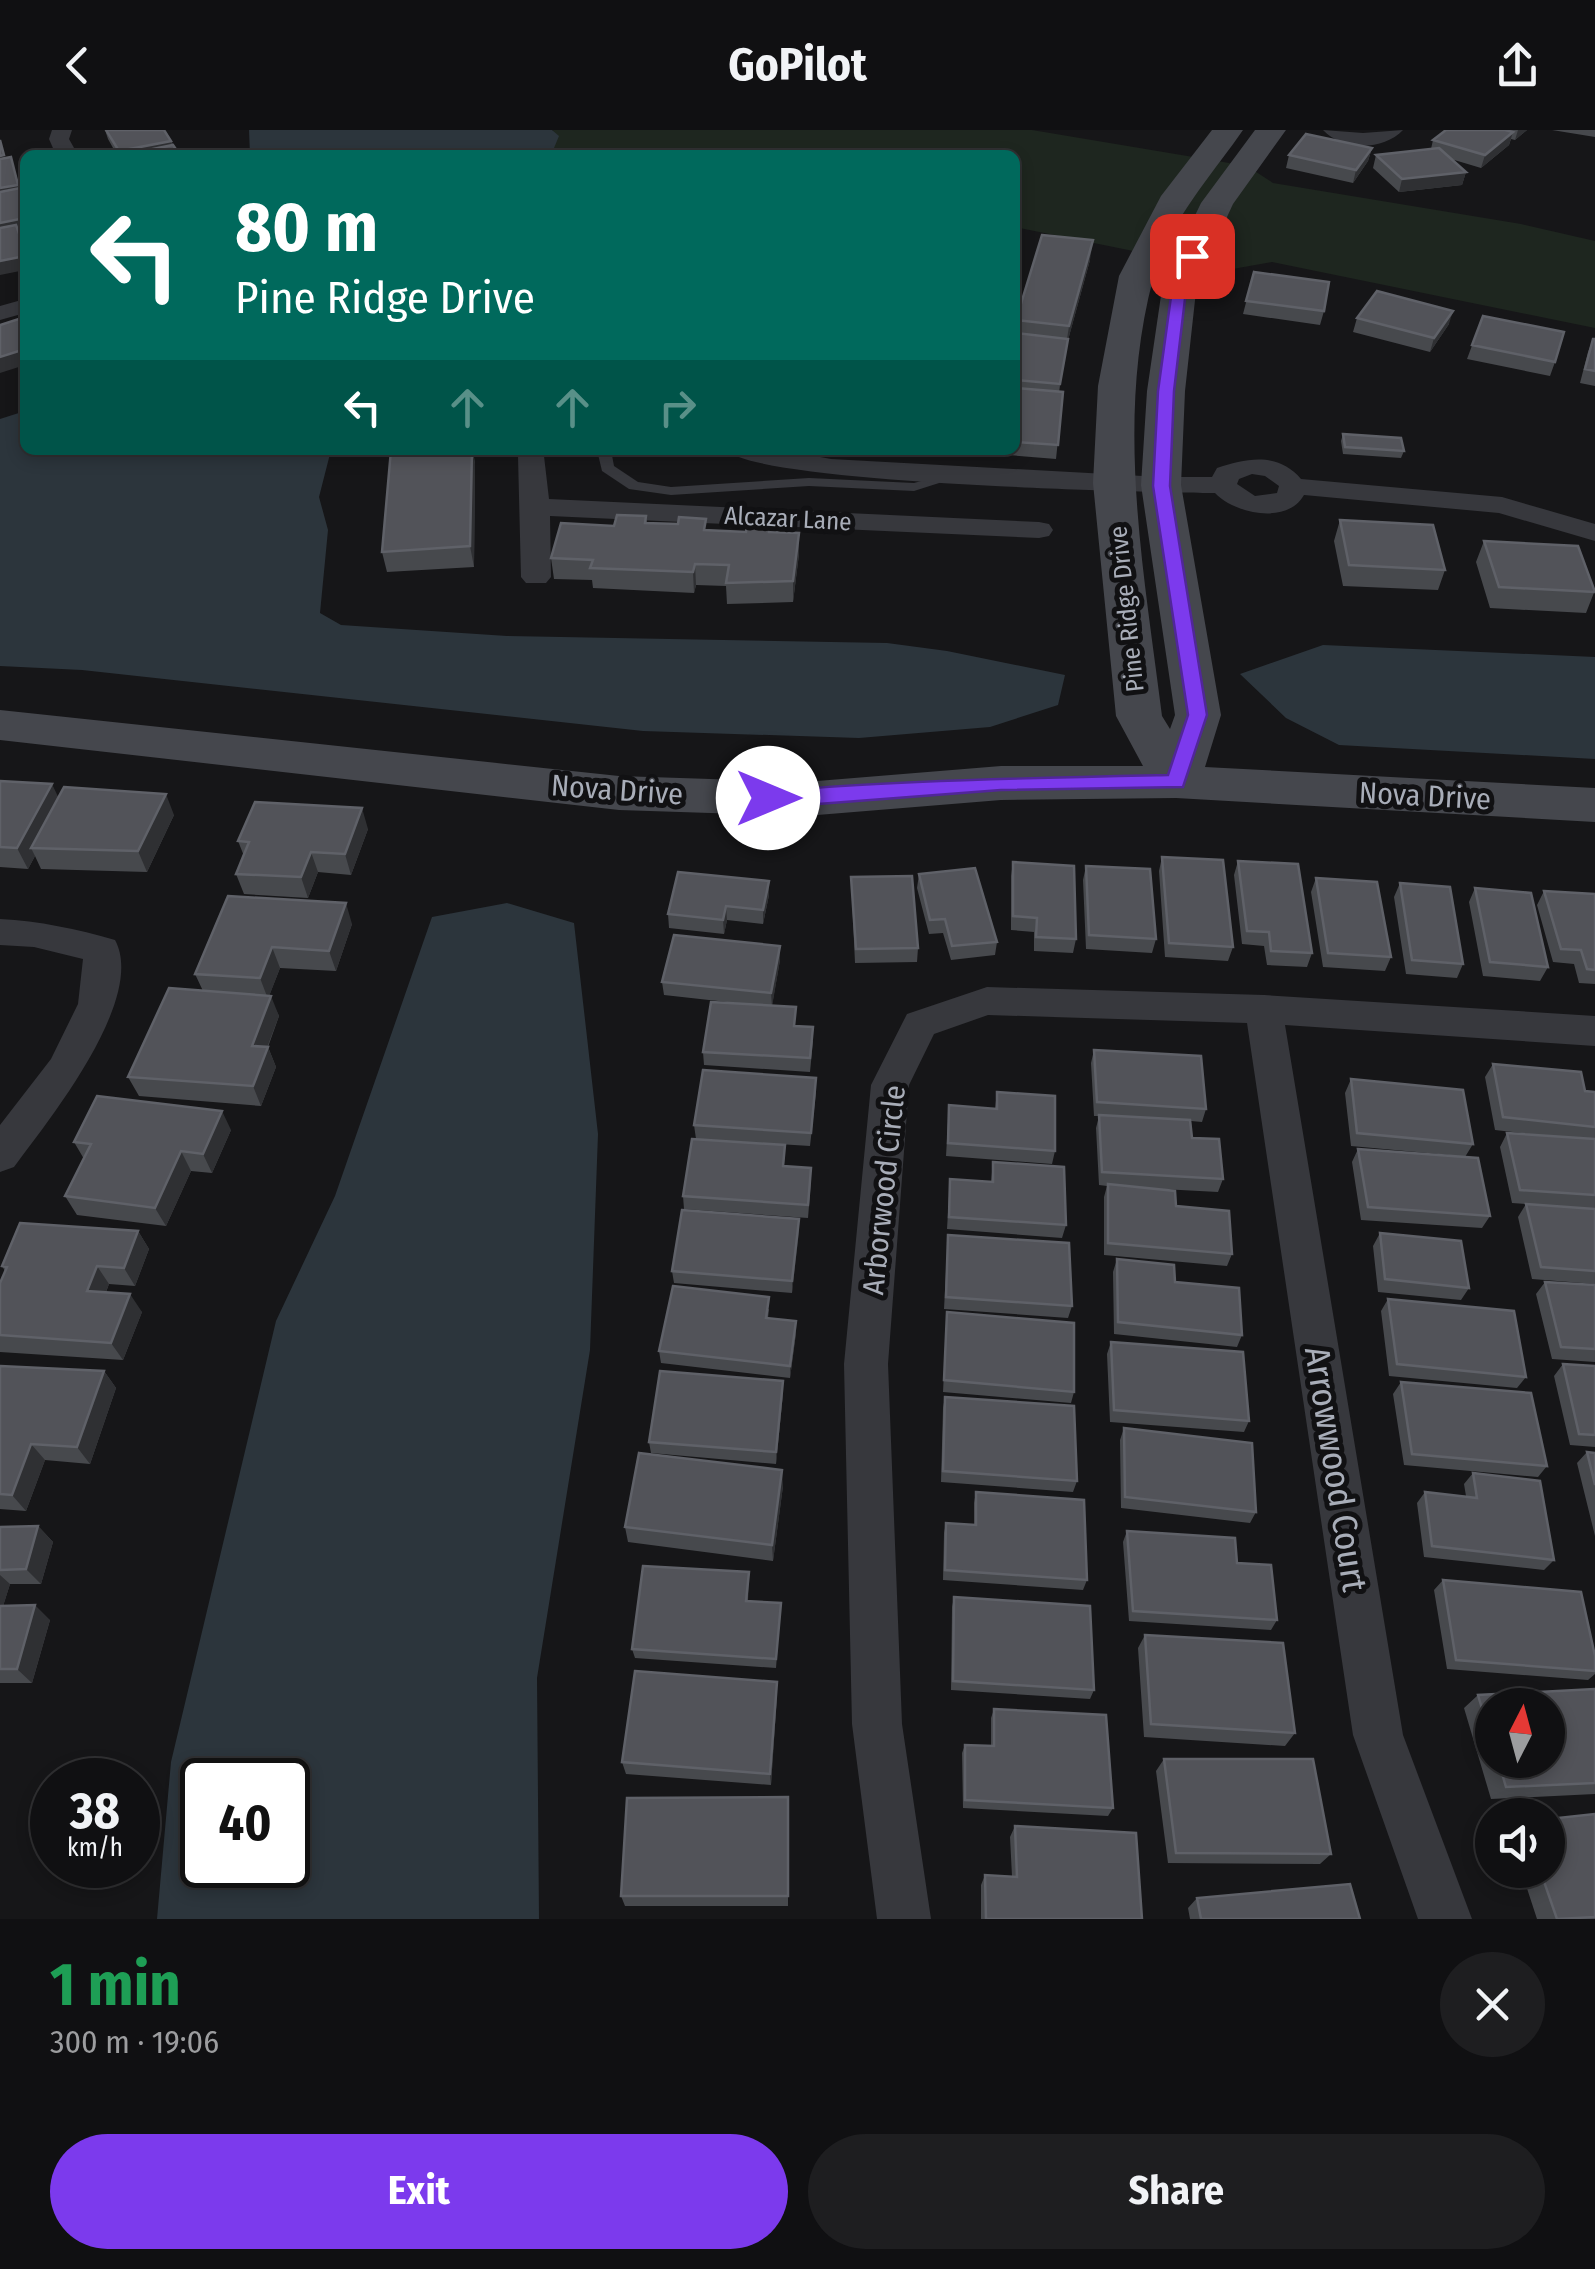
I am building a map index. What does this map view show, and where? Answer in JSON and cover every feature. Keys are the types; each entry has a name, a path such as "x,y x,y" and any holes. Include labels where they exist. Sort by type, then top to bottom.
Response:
{"street":[{"name":"Pine Ridge Drive","path":"1176,782 1139,716 1113,483 1118,386 1136,276 1177,196 1228,130"},
{"name":"Pine Ridge Drive","path":"1176,782 1198,715 1161,486 1166,391 1180,282 1217,204 1271,130"},
{"path":"1333,130 1340,136 1363,140 1380,138 1393,130"},
{"path":"532,455 536,577"},
{"path":"767,455 832,467 955,463 1113,483 1224,485"},
{"path":"950,526 955,463"},
{"path":"1224,485 1232,470 1250,466 1281,473 1294,486 1502,505 1595,533"},
{"path":"1224,485 1235,498 1258,505 1289,498 1294,486"},
{"name":"Alcazar Lane","path":"536,508 1039,530"},
{"name":"Nova Drive","path":"0,725 618,793 805,798 1001,783 1176,782 1595,805"},
{"path":"0,932 34,934 102,950 97,1004 65,1069 0,1154"},
{"name":"Arborwood Circle","path":"904,1919 877,1724 866,1364 890,1085 920,1024 987,1000 1264,1009 1595,1031"},
{"name":"Arrowwood Court","path":"1264,1009 1378,1735 1445,1919"}],"lane":[{"path":"605,455 607,468 634,486 671,491 809,482 914,486 955,463"}],"shaded area":[{"path":"249,130 552,130 559,136 556,150 250,150"},
{"path":"553,130 1032,130 1247,166 1273,183 1521,224 1595,241 1595,328 1272,262 1227,270 1020,228 1020,150 554,149"},
{"path":"20,413 20,455 330,455 319,497 328,530 320,613 341,625 507,636 887,643 1065,675 1058,705 990,727 859,738 643,731 82,670 0,666 0,419"},
{"path":"1323,645 1595,657 1595,759 1339,745 1286,718 1240,674"},
{"path":"507,903 574,923 598,1134 590,1350 537,1678 539,1919 157,1919 171,1762 276,1321 335,1196 432,917"}],"building":[{"path":"106,130 164,130 171,141 124,150 118,150"},
{"path":"1446,130 1513,132 1485,155 1433,140"},
{"path":"1306,134 1372,148 1356,170 1289,155"},
{"path":"173,145 176,150 148,150"},
{"path":"1439,148 1466,172 1402,179 1376,155"},
{"path":"11,157 18,185 0,188 0,159"},
{"path":"20,188 20,219 0,223 0,192"},
{"path":"16,225 20,257 0,261 0,228"},
{"path":"1042,235 1093,240 1069,326 1020,320 1020,307"},
{"path":"1254,272 1329,282 1324,311 1246,301"},
{"path":"1377,291 1453,311 1434,338 1357,318"},
{"path":"1483,316 1564,332 1555,362 1472,345"},
{"path":"20,319 20,351 0,357 0,325"},
{"path":"1020,334 1068,339 1060,384 1020,380"},
{"path":"1595,339 1595,371 1585,369"},
{"path":"1020,388 1063,392 1058,445 1020,442"},
{"path":"1343,434 1401,438 1404,451 1345,447"},
{"path":"391,455 472,455 470,546 382,552"},
{"path":"617,515 646,516 645,523 678,524 679,517 706,519 704,530 746,532 748,520 770,521 769,532 799,533 793,581 726,583 729,565 695,564 693,572 590,568 593,560 551,558 561,523 614,526"},
{"path":"1340,520 1433,525 1445,570 1349,565"},
{"path":"1484,541 1578,546 1595,592 1499,587"},
{"path":"0,781 52,784 17,848 0,847"},
{"path":"64,787 166,794 138,851 31,848"},
{"path":"255,802 362,808 345,854 311,852 301,877 236,874 249,842 238,841"},
{"path":"1162,857 1223,860 1233,947 1169,943"},
{"path":"1238,861 1298,864 1312,953 1271,951 1269,932 1247,931"},
{"path":"1013,862 1074,866 1076,939 1036,937 1037,918 1013,916"},
{"path":"1086,866 1150,869 1156,939 1089,935"},
{"path":"975,868 997,942 952,946 945,919 930,920 919,874"},
{"path":"678,872 769,881 763,910 726,906 723,920 668,914"},
{"path":"912,876 918,948 856,949 851,877"},
{"path":"1316,878 1377,882 1391,957 1328,953"},
{"path":"1400,883 1450,887 1463,964 1412,960"},
{"path":"1475,888 1531,893 1548,967 1490,962"},
{"path":"1544,891 1595,894 1595,970 1587,969 1581,950 1561,949"},
{"path":"228,896 346,903 329,951 272,947 260,978 195,974"},
{"path":"674,935 780,946 771,993 662,982"},
{"path":"169,988 271,996 252,1046 268,1047 253,1086 128,1077"},
{"path":"711,1002 796,1007 794,1026 813,1027 810,1058 703,1052"},
{"path":"1094,1050 1201,1056 1206,1109 1097,1102"},
{"path":"1493,1064 1581,1072 1585,1091 1595,1092 1595,1127 1503,1117"},
{"path":"703,1070 816,1078 811,1133 694,1125"},
{"path":"1351,1079 1463,1090 1473,1144 1357,1133"},
{"path":"997,1092 1055,1096 1055,1151 948,1143 949,1105 997,1109"},
{"path":"97,1096 222,1111 203,1154 181,1151 155,1208 65,1196 91,1144 74,1142"},
{"path":"1099,1115 1190,1120 1192,1138 1219,1139 1223,1179 1102,1172"},
{"path":"1507,1133 1595,1139 1595,1195 1520,1190"},
{"path":"692,1139 785,1145 783,1166 811,1168 808,1205 683,1196"},
{"path":"1358,1149 1478,1158 1490,1216 1368,1207"},
{"path":"993,1162 1064,1167 1066,1225 949,1217 950,1179 993,1182"},
{"path":"1108,1184 1175,1191 1176,1206 1229,1211 1232,1254 1108,1243"},
{"path":"1526,1204 1595,1209 1595,1271 1541,1267"},
{"path":"682,1210 799,1219 792,1281 672,1271"},
{"path":"20,1223 138,1231 124,1268 97,1266 87,1291 130,1294 111,1343 0,1335 0,1283 7,1267 2,1266"},
{"path":"1380,1233 1461,1241 1469,1288 1385,1279"},
{"path":"948,1235 1069,1243 1072,1306 946,1297"},
{"path":"1117,1259 1174,1265 1175,1282 1239,1288 1242,1335 1118,1322"},
{"path":"1545,1282 1595,1285 1595,1349 1561,1347"},
{"path":"673,1286 769,1297 766,1318 796,1321 790,1366 659,1351"},
{"path":"1388,1299 1514,1311 1526,1377 1397,1364"},
{"path":"947,1312 1074,1323 1074,1392 944,1380"},
{"path":"1111,1342 1243,1352 1249,1421 1114,1410"},
{"path":"1563,1364 1595,1366 1595,1435 1579,1434"},
{"path":"0,1366 104,1371 77,1447 31,1444 12,1495 0,1494"},
{"path":"660,1371 783,1381 776,1452 649,1442"},
{"path":"1401,1382 1531,1393 1547,1466 1412,1454"},
{"path":"945,1397 1074,1406 1077,1481 943,1471"},
{"path":"1124,1428 1252,1443 1256,1512 1125,1497"},
{"path":"1587,1452 1595,1453 1595,1485"},
{"path":"639,1453 782,1470 772,1545 625,1527"},
{"path":"1473,1473 1540,1481 1554,1560 1432,1546 1425,1492 1477,1498"},
{"path":"976,1492 1084,1500 1087,1580 945,1570 946,1523 976,1525"},
{"path":"38,1526 26,1569 0,1570 0,1527"},
{"path":"1127,1531 1235,1538 1237,1563 1271,1565 1277,1620 1133,1611"},
{"path":"643,1566 749,1572 746,1601 781,1603 776,1659 632,1649"},
{"path":"1443,1580 1581,1592 1595,1671 1456,1660"},
{"path":"954,1597 1090,1606 1094,1690 953,1681"},
{"path":"35,1605 17,1669 0,1669 0,1606"},
{"path":"1145,1635 1283,1643 1295,1733 1151,1724"},
{"path":"635,1671 777,1682 770,1774 622,1762"},
{"path":"1595,1689 1595,1783 1506,1787 1503,1778 1565,1778 1565,1691"},
{"path":"994,1709 1106,1715 1113,1808 965,1800 965,1745 994,1746"},
{"path":"1164,1759 1313,1759 1331,1854 1176,1853"},
{"path":"788,1797 788,1896 621,1896 627,1798"},
{"path":"1595,1814 1595,1917 1557,1919 1546,1888 1565,1888 1565,1817"},
{"path":"1015,1826 1136,1833 1142,1919 986,1919 985,1875 1017,1877"},
{"path":"1350,1884 1360,1919 1201,1919 1197,1898"}],"route":[{"path":"768,798 1001,783 1176,782 1198,715 1161,486 1166,391 1180,282 1192,256"}]}
